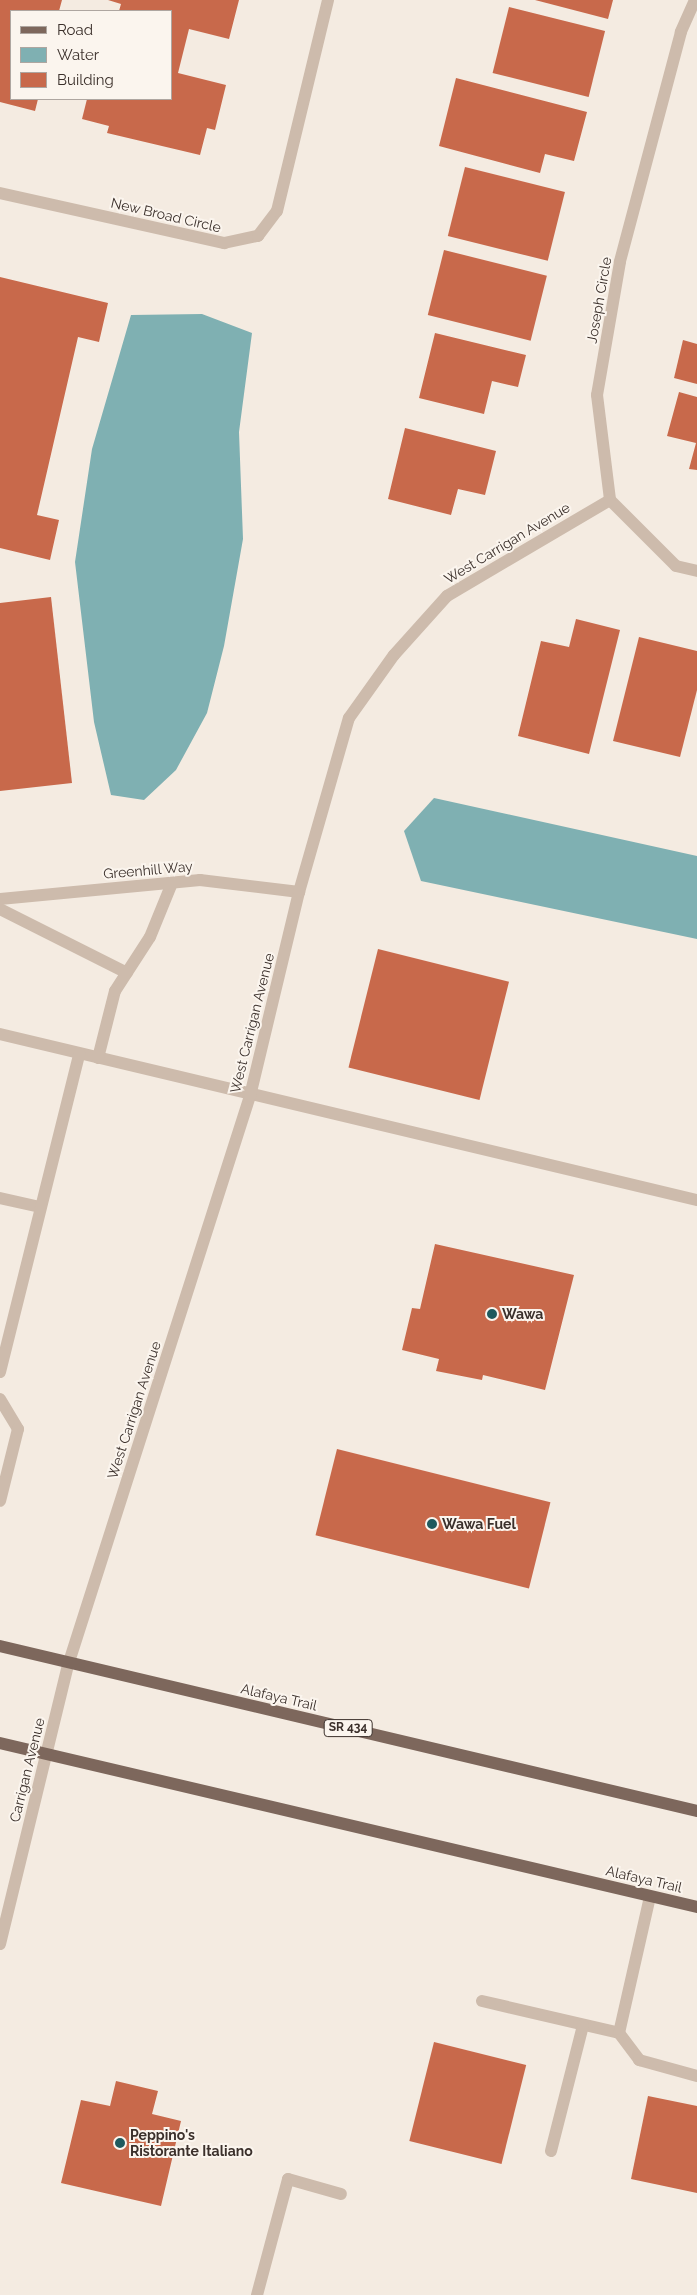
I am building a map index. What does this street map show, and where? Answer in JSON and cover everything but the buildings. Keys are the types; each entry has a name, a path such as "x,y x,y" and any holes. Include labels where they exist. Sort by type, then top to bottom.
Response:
{"main road":[{"name":"Alafaya Trail","path":"0,1646 697,1811"},
{"name":"Alafaya Trail","path":"0,1743 697,1907"}],"street":[{"name":"New Broad Circle","path":"0,193 224,243 258,236 277,211 328,0"},
{"name":"Joseph Circle","path":"610,500 597,394 620,262 681,32 695,0"},
{"path":"610,500 676,566 697,571"},
{"name":"West Carrigan Avenue","path":"69,1662 250,1096 299,892 350,718 394,655 447,596 610,500"},
{"name":"Greenhill Way","path":"0,899 200,880 299,892"},
{"path":"98,1058 115,992 150,937 172,883"},
{"path":"0,909 127,974"},
{"path":"0,1034 250,1096 697,1200"},
{"path":"0,1372 79,1054"},
{"path":"0,1198 40,1207"},
{"path":"0,1399 18,1429 0,1501"},
{"name":"Carrigan Avenue","path":"0,1944 69,1662"},
{"path":"619,2032 650,1896"},
{"path":"482,2001 619,2032 639,2060 697,2076"},
{"path":"551,2151 583,2025"},
{"path":"257,2295 288,2179 341,2194"}],"water":[{"path":"202,314 252,333 239,432 243,539 224,646 207,713 176,770 144,800 111,795 94,722 75,562 92,449 131,315"},
{"path":"434,798 697,856 697,939 421,881 404,831"}],"place":[{"name":"Wawa","path":"492,1314"},
{"name":"Wawa Fuel","path":"432,1524"},
{"name":"Peppino's Ristorante Italiano","path":"120,2143"}]}
